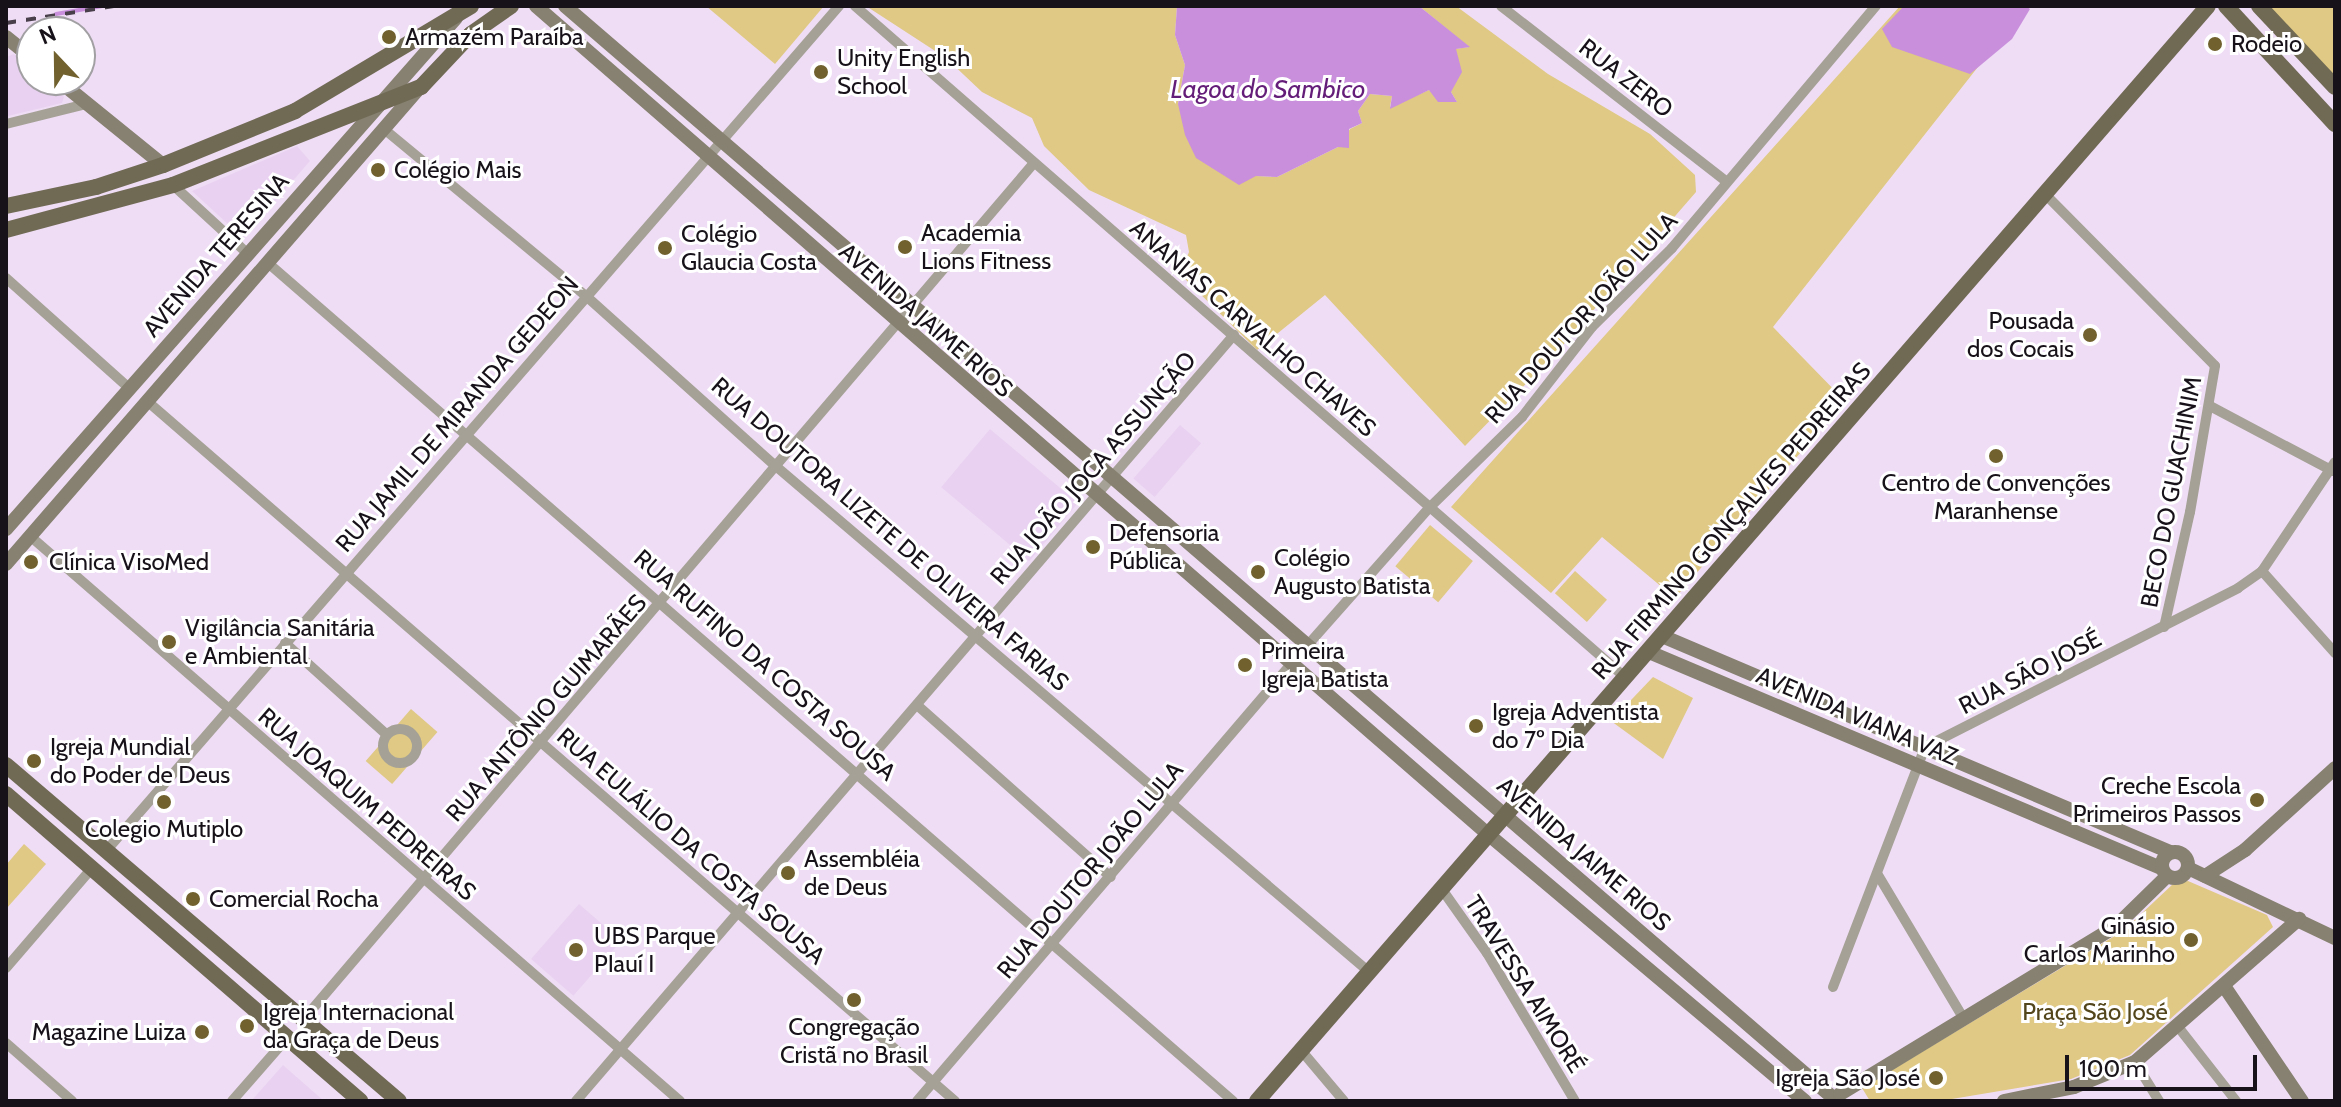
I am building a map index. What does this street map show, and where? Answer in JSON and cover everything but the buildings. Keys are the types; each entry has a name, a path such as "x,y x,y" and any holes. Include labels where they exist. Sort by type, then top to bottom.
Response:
{"main road":[{"path":"6,230 173,185 421,87 471,34 511,6"},
{"name":"RUA FIRMINO GONÇALVES PEDREIRAS","path":"1257,1101 2208,6"},
{"path":"2226,6 2335,124"},
{"path":"2259,6 2335,87"},
{"path":"6,206 96,187 242,134 335,92 466,9"},
{"path":"242,134 251,154"},
{"path":"8,772 106,851 399,1101"},
{"path":"6,794 361,1101"}],"street":[{"name":"AVENIDA JAIME RIOS","path":"536,6 897,325 1190,573 1489,835 1805,1101"},
{"name":"AVENIDA JAIME RIOS","path":"565,6 1831,1097"},
{"name":"RUA JAMIL DE MIRANDA GEDEON","path":"106,851 719,139 839,6"},
{"name":"ANANIAS CARVALHO CHAVES","path":"855,6 1234,335 1428,509 1626,678"},
{"name":"RUA ZERO","path":"1501,6 1727,182"},
{"name":"RUA DOUTOR JOÃO LULA","path":"1306,647 1428,509 1522,417 1592,327 1647,274 1876,6"},
{"path":"2267,6 2335,79"},
{"name":"AVENIDA TERESINA","path":"8,521 466,9"},
{"name":"AVENIDA TERESINA","path":"6,564 421,87"},
{"path":"77,96 163,165"},
{"path":"6,124 86,104"},
{"name":"RUA DOUTORA LIZETE DE OLIVEIRA FARIAS","path":"384,129 586,296 778,468 1368,971"},
{"name":"RUA ANTÔNIO GUIMARÃES","path":"303,1020 662,604 1034,163"},
{"path":"173,185 247,253"},
{"name":"BECO DO GUACHINIM","path":"2046,195 2211,359 2216,378 2164,627"},
{"name":"RUA RUFINO DA COSTA SOUSA","path":"268,263 1233,1101"},
{"path":"6,278 129,388"},
{"path":"206,300 222,315"},
{"name":"RUA JOÃO JOCA ASSUNÇÃO","path":"576,1101 736,910 858,774 1234,335"},
{"name":"RUA EULÁLIO DA COSTA SOUSA","path":"147,401 955,1101"},
{"path":"2210,406 2334,467"},
{"path":"84,439 102,454"},
{"name":"RUA SÃO JOSÉ","path":"1925,747 2164,627 2262,571 2334,467"},
{"name":"RUA JOAQUIM PEDREIRAS","path":"30,536 680,1101"},
{"path":"1190,573 1204,556"},
{"path":"2262,571 2335,653"},
{"name":"AVENIDA VIANA VAZ","path":"1662,636 1817,699 2170,852 2182,853 2188,868"},
{"path":"285,643 387,735"},
{"path":"1291,664 1306,647"},
{"name":"AVENIDA VIANA VAZ","path":"1649,652 1919,764 2164,872"},
{"name":"RUA DOUTOR JOÃO LULA","path":"917,1101 1291,664"},
{"path":"1809,719 1817,699"},
{"path":"917,705 1111,877"},
{"path":"1389,746 1405,730"},
{"path":"1833,987 1925,747"},
{"path":"2205,876 2245,850 2335,768"},
{"path":"2049,821 2057,804"},
{"path":"1831,1097 2115,927 2164,872 2170,852"},
{"path":"6,968 92,868"},
{"path":"2164,872 2180,877 2188,868 2335,938"},
{"path":"1878,875 1962,1016"},
{"name":"TRAVESSA AIMORÉ","path":"1441,888 1487,953 1575,1101"},
{"path":"1594,922 1609,905"},
{"path":"2011,1100 2074,1087 2135,1062 2179,1028 2299,919"},
{"path":"2224,986 2302,1101"},
{"path":"1702,1014 1717,996"},
{"path":"2179,1028 2236,1101"},
{"path":"232,1101 288,1037"},
{"path":"6,1043 72,1101"},
{"path":"1300,1049 1344,1101"},
{"path":"2135,1062 2159,1101"},
{"path":"1831,1097 1859,1101"}],"shaded area":[{"path":"16,56 16,96 63,96 62,103 8,116 6,57"},
{"path":"297,146 310,161 243,238 192,191"},
{"path":"1180,425 1201,443 1155,497 1133,479"},
{"path":"990,429 1078,503 1029,561 941,487"},
{"name":"UBS Parque PIauí I","path":"579,904 621,941 573,996 531,959"},
{"path":"283,1065 324,1101 251,1101"}],"green space":[{"path":"706,6 824,6 775,64"},
{"path":"866,6 1177,6 1175,35 1185,65 1178,104 1256,176 1277,177 1338,147 1350,129 1362,123 1358,111 1370,94 1392,96 1390,107 1429,90 1457,102 1451,92 1455,49 1469,47 1419,6 1456,6 1548,74 1650,134 1695,175 1696,192 1557,352 1465,446 1325,295 1257,350 1180,274 1189,252 1186,235 1089,190 1044,146 1032,118 982,92 946,58"},
{"path":"1900,6 2026,6 1773,327 1845,401 1675,598 1602,537 1551,593 1451,507"},
{"path":"2267,6 2335,6 2335,79"},
{"path":"1430,525 1473,561 1438,602 1395,566"},
{"path":"1575,571 1607,600 1587,622 1555,593"},
{"path":"1653,677 1693,698 1663,759 1611,721"},
{"path":"411,709 437,732 392,784 366,761"},
{"path":"24,844 46,864 6,909 6,865"},
{"name":"Praça São José","path":"2188,881 2267,915 2273,927 2130,1055 2071,1079 1940,1101 1870,1101 1862,1088 2123,931 2173,884"}],"water":[{"name":"Lagoa do Sambico","path":"1177,6 1419,6 1470,47 1456,49 1462,72 1451,92 1457,102 1438,102 1429,90 1390,109 1392,96 1370,94 1358,111 1362,123 1349,129 1349,148 1338,147 1277,177 1256,176 1239,185 1196,158 1185,135 1178,104 1185,65 1175,35"},
{"path":"1904,6 2026,6 2030,9 2012,39 1970,74 1892,47 1882,29"}],"waterway":[{"path":"56,14 102,6"}],"railway":[{"path":"6,23 114,6"}],"place":[{"name":"Armazém Paraíba","path":"389,37"},
{"name":"Rodeio","path":"2215,44"},
{"name":"Unity English School","path":"821,72"},
{"name":"Colégio Mais","path":"378,170"},
{"name":"Academia Lions Fitness","path":"905,247"},
{"name":"Colégio Glaucia Costa","path":"665,248"},
{"name":"Pousada dos Cocais","path":"2090,335"},
{"name":"Centro de Convenções Maranhense","path":"1996,456"},
{"name":"Defensoria Pública","path":"1093,547"},
{"name":"Clínica VisoMed","path":"31,562"},
{"name":"Colégio Augusto Batista","path":"1258,572"},
{"name":"Vigilância Sanitária e Ambiental","path":"169,642"},
{"name":"Primeira Igreja Batista","path":"1245,665"},
{"name":"Igreja Adventista do 7º Dia","path":"1476,726"},
{"name":"Igreja Mundial do Poder de Deus","path":"34,761"},
{"name":"Creche Escola Primeiros Passos","path":"2257,800"},
{"name":"Colegio Mutiplo","path":"164,802"},
{"name":"Assembléia de Deus","path":"788,873"},
{"name":"Comercial Rocha","path":"193,899"},
{"name":"Ginásio Carlos Marinho","path":"2191,940"},
{"name":"UBS Parque PIauí I","path":"576,950"},
{"name":"Congregação Cristã no Brasil","path":"854,1000"},
{"name":"Igreja Internacional da Graça de Deus","path":"247,1026"},
{"name":"Magazine Luiza","path":"202,1032"},
{"name":"Igreja São José","path":"1936,1078"}]}
